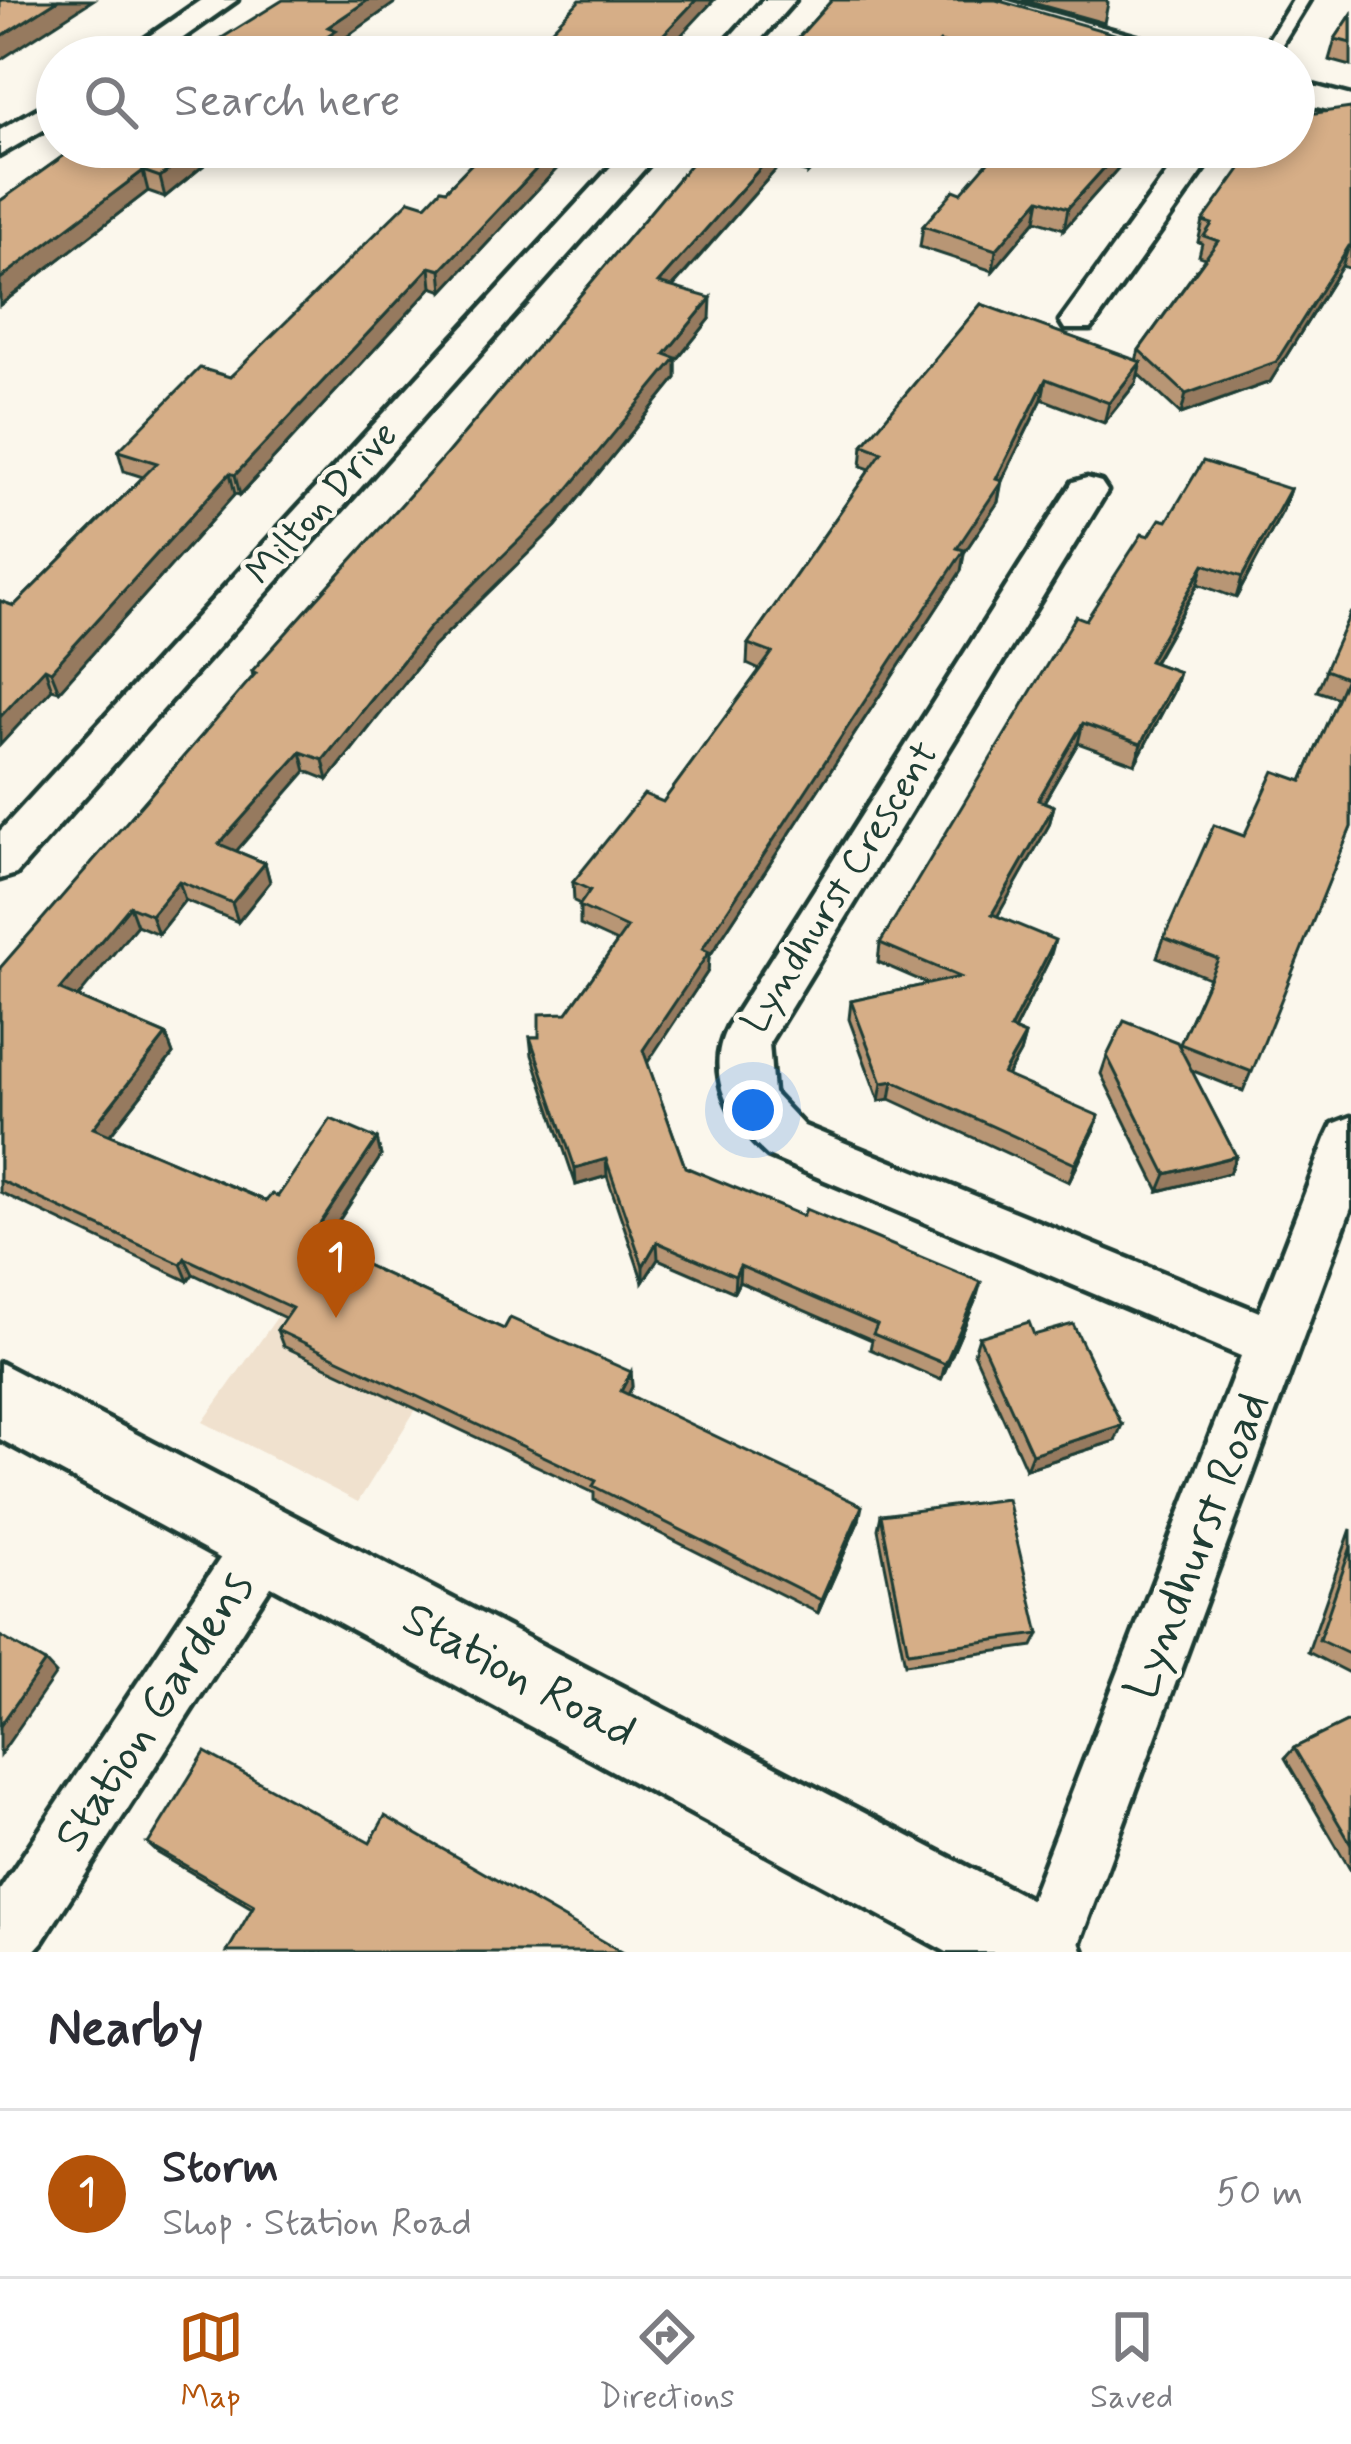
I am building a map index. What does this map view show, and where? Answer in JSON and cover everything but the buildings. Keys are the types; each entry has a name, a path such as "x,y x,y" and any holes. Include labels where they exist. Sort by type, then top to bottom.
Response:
{"street":[{"path":"167,36 222,0"},
{"path":"747,36 780,0"},
{"path":"970,0 1098,36"},
{"path":"1315,97 1351,106"},
{"path":"0,145 36,122"},
{"name":"Milton Drive","path":"0,861 628,168"},
{"path":"1078,321 1188,168"},
{"name":"Lyndhurst Crescent","path":"1087,491 745,1040 740,1067 746,1095 761,1120 786,1141 1275,1344"},
{"name":"Lyndhurst Road","path":"1041,1952 1351,1139"},
{"name":"Station Road","path":"0,1399 1041,1952"},
{"name":"Station Gardens","path":"0,1939 20,1919 266,1541"}],"lane":[{"path":"1279,36 1301,0"}],"shaded area":[{"path":"280,1313 428,1390 358,1502 203,1422"}],"place":[{"name":"Storm","path":"336,1318"}]}
